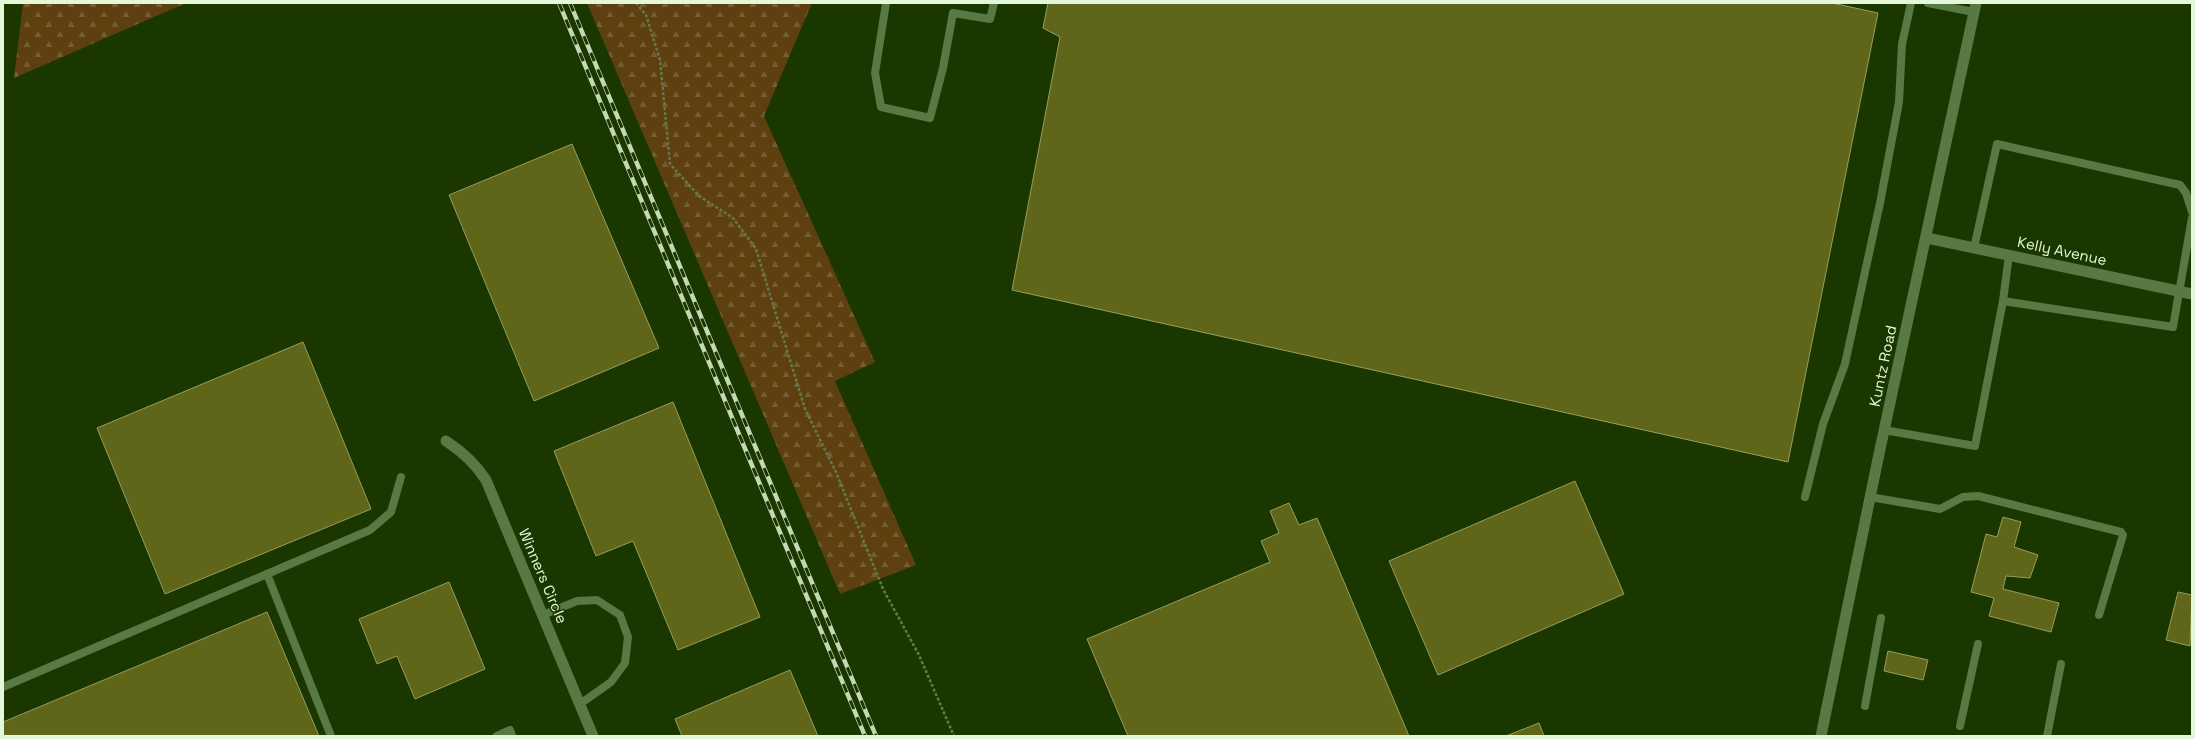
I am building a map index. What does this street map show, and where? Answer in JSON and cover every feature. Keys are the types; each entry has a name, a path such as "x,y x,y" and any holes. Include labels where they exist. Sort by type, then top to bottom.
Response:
{"street":[{"name":"Kuntz Road","path":"1821,736 1884,430 1975,8"},
{"name":"Kelly Avenue","path":"1926,238 2192,294"},
{"name":"Winners Circle","path":"446,441 463,452 478,467 486,480 593,736"}],"lane":[{"path":"886,3 875,73 881,107 930,118 943,68 953,13 990,19 994,3"},
{"path":"1806,497 1823,424 1845,364 1879,210 1899,102 1902,44 1911,3"},
{"path":"1928,3 1975,8"},
{"path":"1974,248 1997,144 2180,185 2186,193 2192,212"},
{"path":"2003,301 2174,327 2192,218"},
{"path":"1884,430 1975,446 2003,301 2009,255"},
{"path":"3,687 370,530 391,512 401,477"},
{"path":"1870,497 1940,508 1963,497 1978,496 2121,532 2123,535 2099,616"},
{"path":"267,574 331,736"},
{"path":"543,615 576,601 597,600 620,615 628,637 626,662 611,682 580,704"},
{"path":"1864,706 1881,618"},
{"path":"1960,726 1978,644"},
{"path":"2048,736 2061,664"},
{"path":"497,736 510,730 512,736"}],"path":[{"path":"636,3 646,15 660,60 670,164 699,196 733,218 756,249 804,409 836,472 883,589 920,655 954,736"}],"green space":[{"path":"23,3 186,3 14,78"},
{"path":"587,3 812,3 764,116 875,362 835,381 916,565 840,594"}],"building":[{"path":"1048,3 1832,3 1878,13 1788,462 1012,290 1060,37 1043,28"},
{"path":"572,144 659,348 534,401 449,195"},
{"path":"303,342 371,509 165,594 97,428"},
{"path":"673,402 760,617 678,650 633,541 596,556 554,451"},
{"path":"1575,481 1624,594 1438,675 1389,561"},
{"path":"1289,503 1299,525 1317,518 1409,736 1128,736 1087,639 1270,562 1261,541 1279,533 1270,511"},
{"path":"2003,517 2021,522 2014,547 2038,555 2030,578 2006,576 2003,589 2059,603 2051,632 1989,616 1994,598 1971,592 1986,534 1997,537"},
{"path":"449,582 485,669 415,699 397,656 377,664 359,619"},
{"path":"2178,592 2192,595 2190,646 2166,640"},
{"path":"267,612 319,736 3,736 3,722"},
{"path":"1888,651 1928,660 1923,680 1884,671"},
{"path":"790,670 818,736 682,736 675,719"},
{"path":"1539,723 1544,736 1506,736"}],"railway":[{"path":"559,3 865,736"},
{"path":"570,3 876,736"}]}
